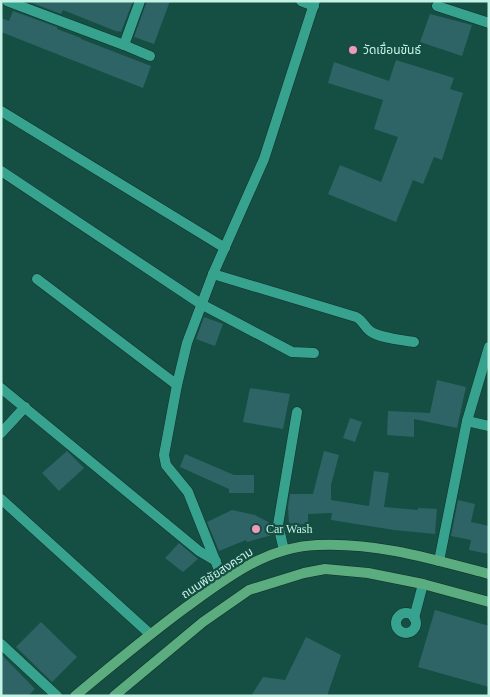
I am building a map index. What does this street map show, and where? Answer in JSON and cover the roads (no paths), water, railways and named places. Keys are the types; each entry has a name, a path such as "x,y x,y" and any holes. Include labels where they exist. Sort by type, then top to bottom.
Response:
{"main road":[{"name":"ถนนพิชัยสงคราม","path":"75,696 150,634 224,580 247,565 284,550 315,545 348,544 400,551 489,574"},
{"path":"114,696 203,622 250,590 304,573 325,569 368,573 423,584 489,602"}],"street":[{"path":"7,1 150,56"},
{"path":"124,45 140,1"},
{"path":"224,580 188,492 164,461 177,385 187,344 213,274 264,159 315,4 301,1"},
{"path":"437,6 489,23"},
{"path":"1,111 224,248"},
{"path":"1,171 201,304 292,352 314,353"},
{"path":"213,274 356,317 377,335 414,342"},
{"path":"37,279 177,385"},
{"path":"439,561 467,421 489,347"},
{"path":"1,388 199,551 216,561"},
{"path":"1,434 26,407"},
{"path":"284,550 278,525 297,412"},
{"path":"467,421 489,426"},
{"path":"1,499 150,634"},
{"path":"414,618 423,584"},
{"path":"1,644 57,696"}],"place":[{"name":"วัดเขื่อนขันธ์","path":"353,50"},
{"name":"Car Wash","path":"256,529"}]}
